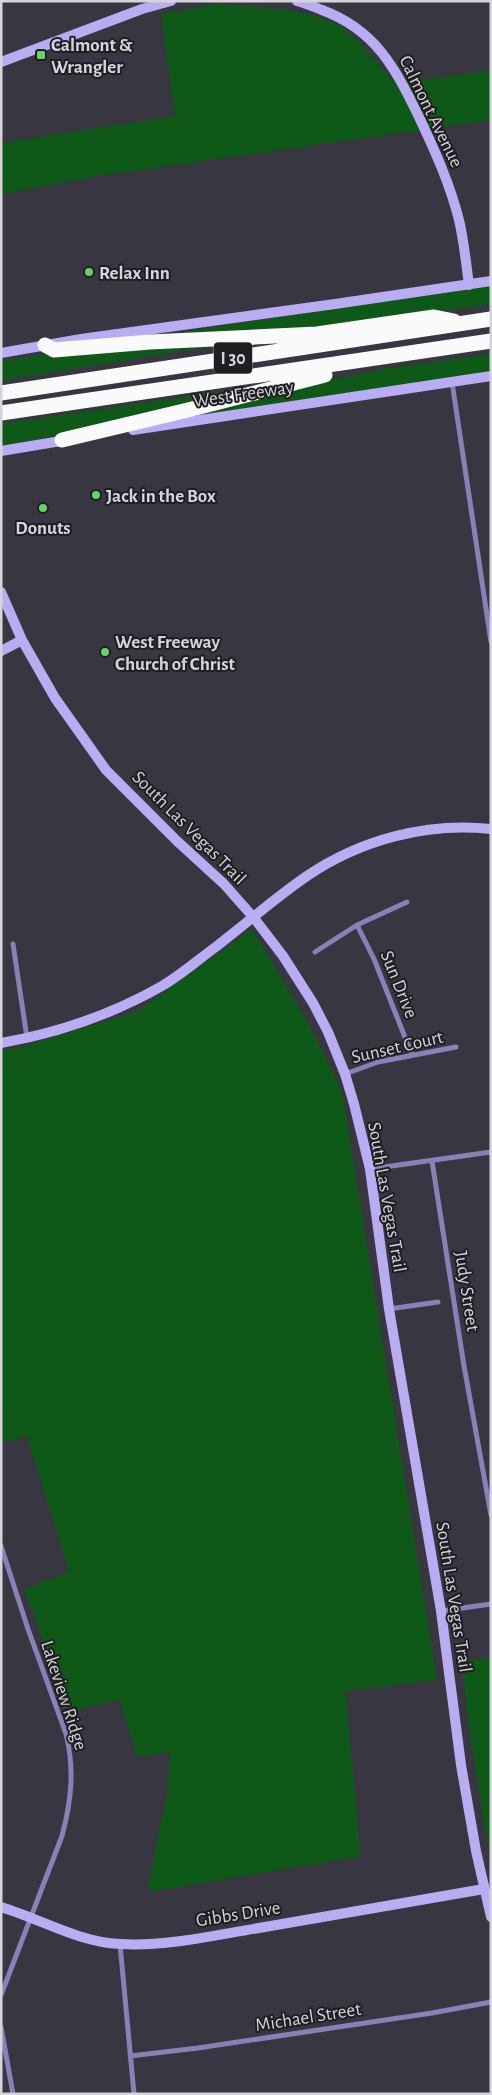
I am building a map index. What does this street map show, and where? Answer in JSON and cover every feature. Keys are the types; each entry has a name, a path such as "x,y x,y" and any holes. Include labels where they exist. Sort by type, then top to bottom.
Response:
{"highway":[{"path":"45,345 54,350 150,342 291,336 376,327 434,317 466,323"},
{"name":"West Freeway","path":"1,393 491,319"},
{"name":"West Freeway","path":"1,413 491,341"},
{"path":"62,440 294,382 358,368 377,358"}],"main road":[{"path":"1,62 142,8 171,1"},
{"name":"Calmont Avenue","path":"300,2 336,15 365,34 381,50 400,80 434,148 449,186 462,236 469,285"},
{"path":"1,352 491,281"},
{"name":"West Freeway","path":"1,451 62,440 491,376"},
{"name":"South Las Vegas Trail","path":"1,592 22,640 55,698 106,770 177,841 224,884 254,918 283,956 313,1003 328,1032 344,1074 354,1104 370,1169 389,1310 441,1612 461,1765 491,1917"},
{"path":"1,652 22,640"},
{"path":"1,1043 51,1033 89,1021 163,986 307,876 355,849 405,834 452,828 491,829"},
{"name":"Gibbs Drive","path":"1,1907 72,1935 120,1944 199,1938 484,1889"}],"street":[{"path":"452,382 491,642"},
{"path":"315,952 357,925 406,902"},
{"name":"Sun Drive","path":"357,925 374,959 412,1055"},
{"path":"13,944 27,1038"},
{"name":"Sunset Court","path":"344,1074 378,1062 456,1048"},
{"path":"370,1169 491,1152"},
{"name":"Judy Street","path":"432,1161 464,1366 491,1515"},
{"path":"389,1310 438,1302"},
{"name":"Lakeview Ridge","path":"1,1546 66,1734 71,1752 72,1786 69,1810 53,1865 1,1995"},
{"path":"441,1612 491,1604"},
{"path":"120,1944 134,2094"},
{"name":"Michael Street","path":"130,2056 198,2048 432,2013 491,2002"},
{"path":"1,2027 13,2094"}],"green space":[{"path":"217,4 295,11 326,19 346,29 353,35 392,80 413,81 491,70 491,120 105,175 1,194 1,143 175,116 161,14"},
{"path":"491,285 491,304 341,326 149,337"},
{"path":"224,344 1,381 1,361 61,352"},
{"path":"491,354 491,372 177,419 317,382 390,368"},
{"path":"260,386 74,433 1,446 1,424"},
{"path":"252,929 310,1026 342,1091 437,1680 345,1691 361,1856 168,1889 147,1890 167,1795 170,1752 137,1757 120,1700 69,1711 24,1589 69,1572 27,1436 1,1442 1,1050 29,1045 137,1011"},
{"path":"491,1657 491,1855 486,1837 467,1713 462,1662"}],"place":[{"name":"Calmont & Wrangler","path":"41,55"},
{"name":"Relax Inn","path":"89,272"},
{"name":"Jack in the Box","path":"96,495"},
{"name":"Donuts","path":"43,508"},
{"name":"West Freeway Church of Christ","path":"105,652"}]}
